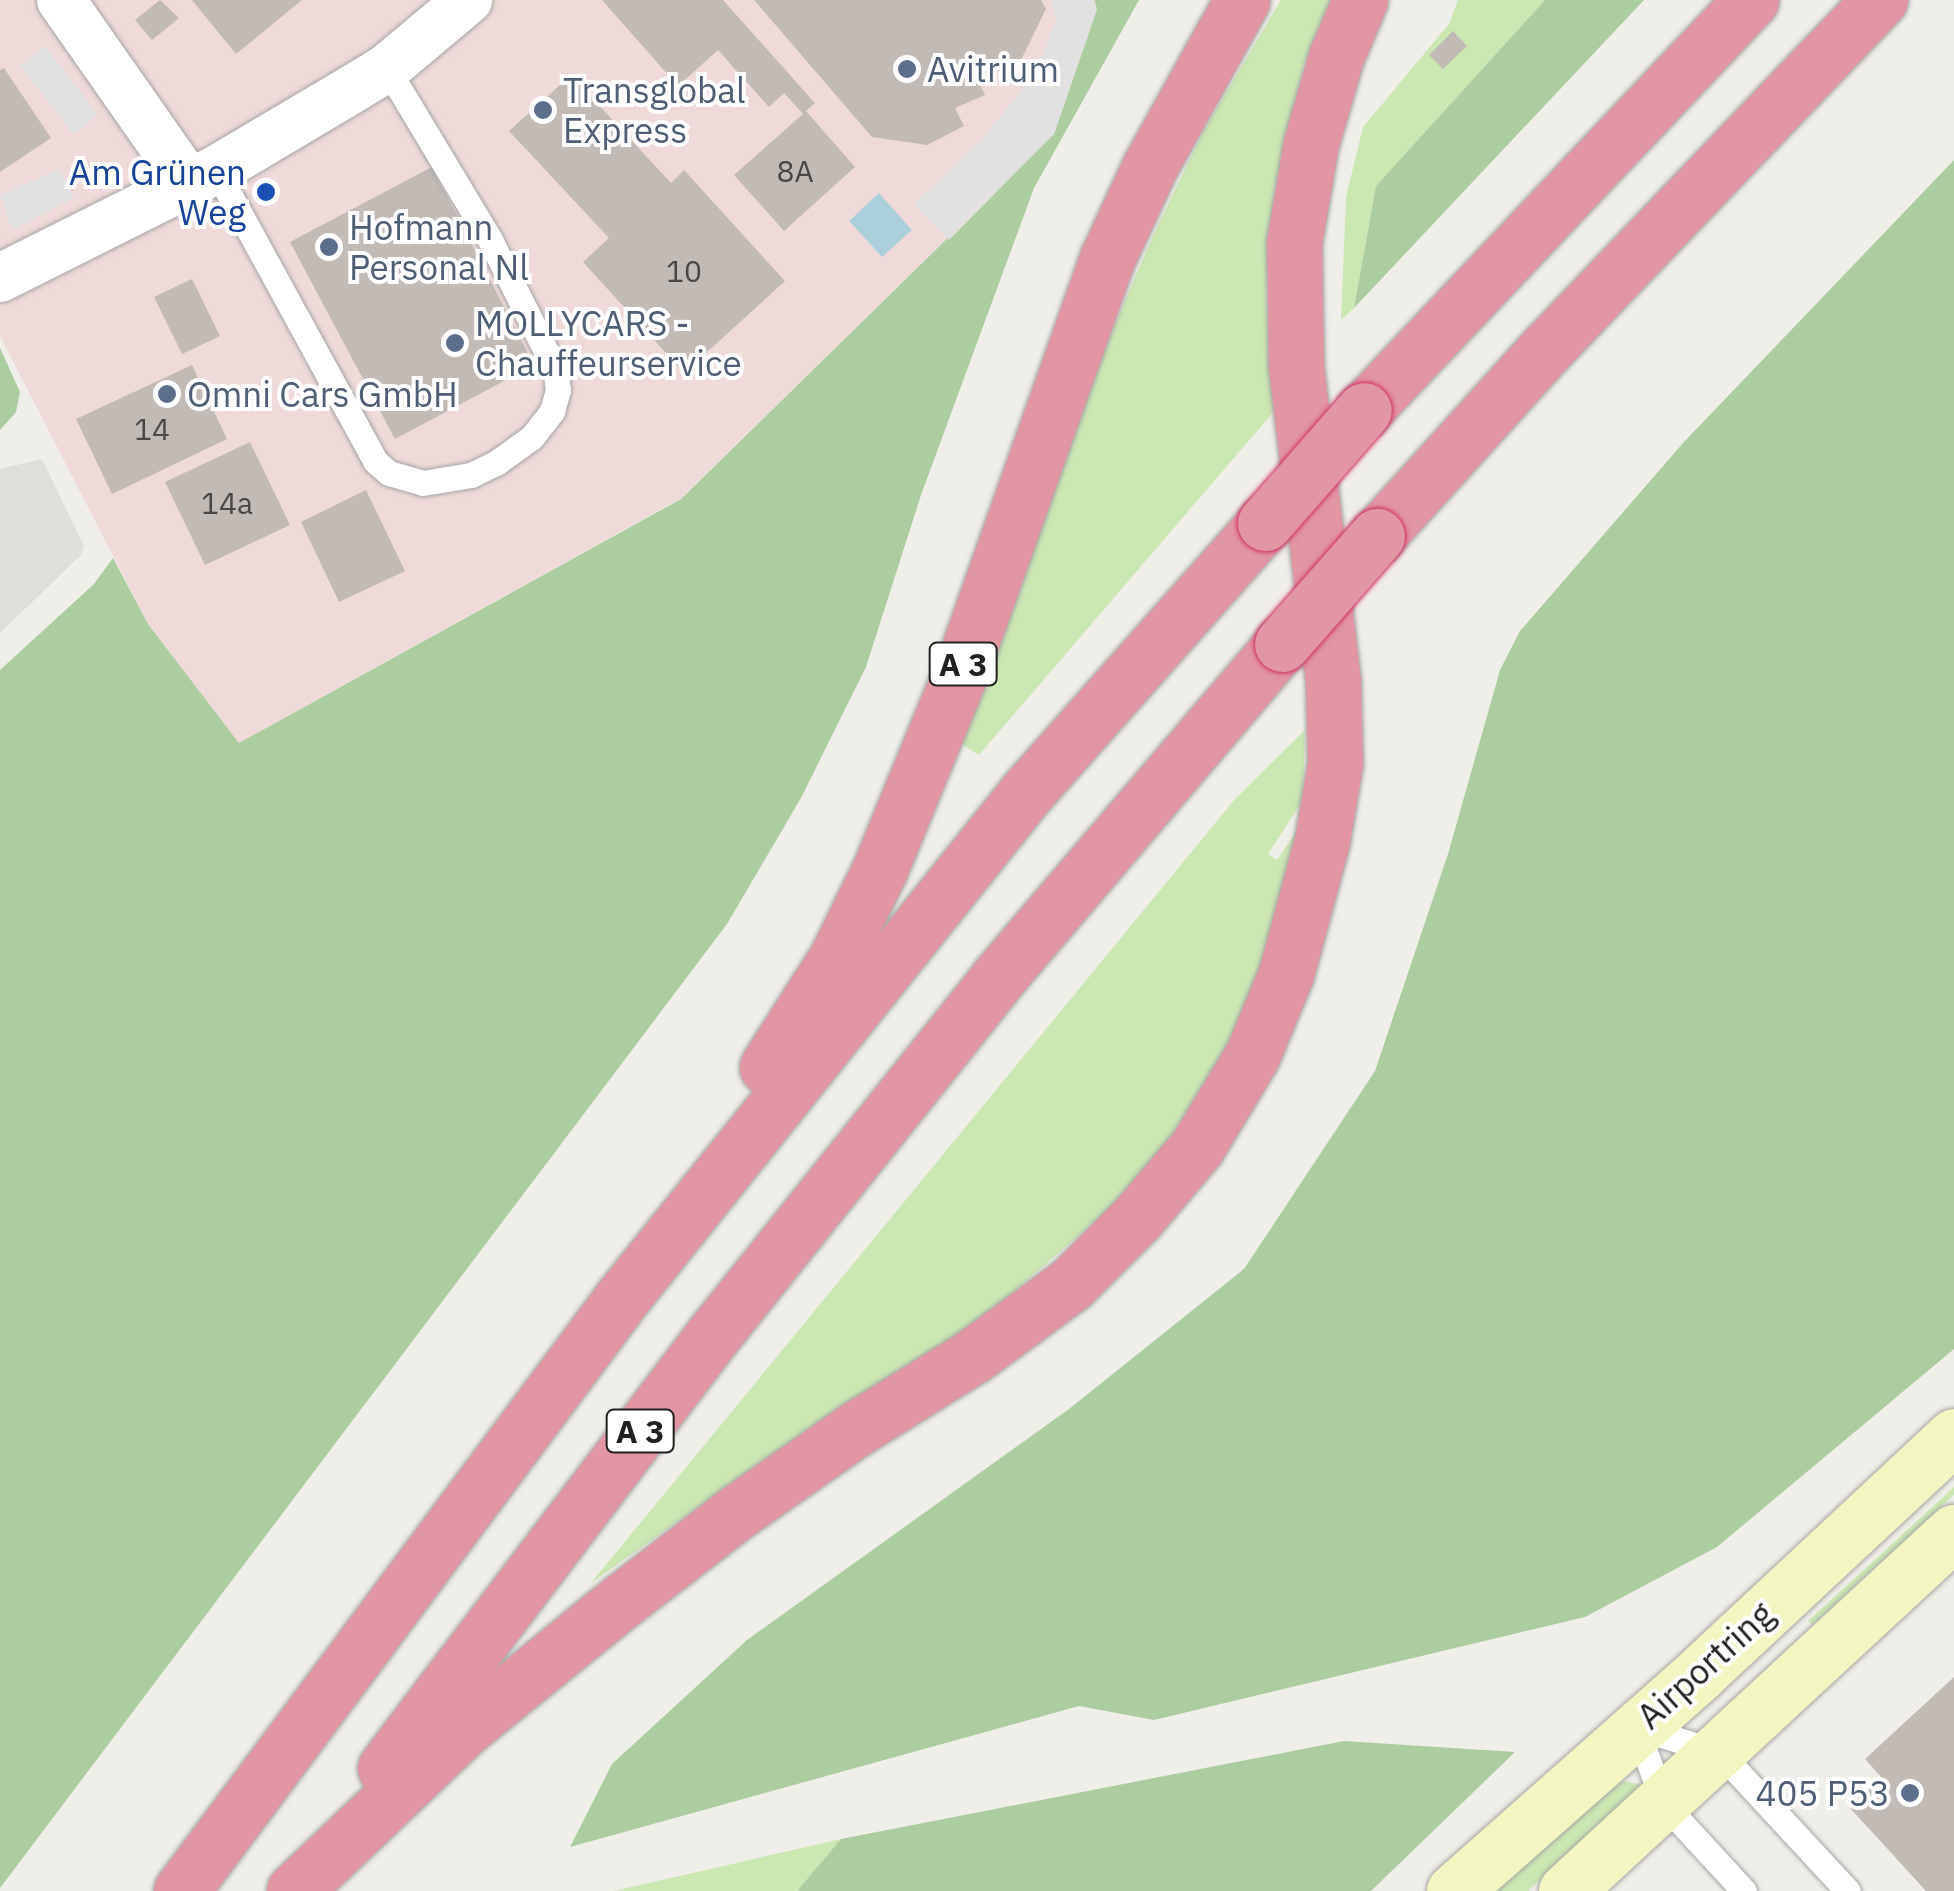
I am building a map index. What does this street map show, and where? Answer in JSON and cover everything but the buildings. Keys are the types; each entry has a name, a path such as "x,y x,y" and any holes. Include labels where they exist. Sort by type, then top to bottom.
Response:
{"highway":[{"name":"A 3","path":"622,1298 836,959 880,869 966,656 1107,258 1149,168 1242,0"},
{"path":"294,1891 464,1729 623,1600 737,1512 974,1356 1071,1284 1138,1218 1197,1147 1252,1056 1291,956 1322,841 1335,764 1333,680 1296,368 1294,243 1311,144 1336,57 1360,0"},
{"name":"A 3","path":"181,1891 622,1298 1027,792 1364,410 1752,0"},
{"name":"A 3","path":"294,1891 726,1318 997,979 1377,536 1573,321 1880,0"}],"street":[{"path":"61,0 202,176"},
{"path":"0,278 202,176 387,68 468,0"},
{"name":"Airportring","path":"1454,1891 1954,1436"},
{"name":"Airportring","path":"1566,1891 1720,1753 1954,1532"}],"lane":[{"path":"202,176 375,461 388,474 424,483 471,475 496,463 532,437 552,411 558,390 555,369 489,238 387,68"},
{"path":"1636,1727 1720,1753 1848,1891"},
{"path":"1636,1727 1664,1804 1744,1891"}],"shaded area":[{"path":"0,0 1110,0 1054,134 681,498 239,743 148,624 0,336"},
{"path":"1051,0 1094,0 1097,9 1054,134 949,240 914,204 984,137 1035,73 1056,21"},
{"path":"45,46 98,115 73,134 20,65"},
{"path":"59,169 74,198 12,230 0,195"},
{"path":"42,459 84,546 81,555 0,633 0,469"}],"green space":[{"path":"1094,0 1139,0 1034,188 921,495 866,667 801,798 727,924 0,1888 0,670 94,584 113,558 148,624 239,743 681,499 1054,134 1097,9"},
{"path":"1281,0 1330,0 1304,64 1274,192 1266,290 1275,410 979,755 961,744 1081,404 1152,238 1204,130"},
{"path":"1458,0 1545,0 1376,186 1354,308 1341,320 1346,197 1363,127 1449,24"},
{"path":"1545,0 1644,0 1354,308 1376,186"},
{"path":"1954,160 1954,1349 1717,1547 1585,1617 1154,1720 1079,1706 570,1847 612,1764 747,1640 1069,1409 1244,1269 1375,1071 1448,854 1500,670 1520,631 1683,443"},
{"path":"0,348 20,392 16,412 0,430"},
{"path":"1305,730 1303,800 1268,854 1277,860 1302,823 1273,943 1228,1049 1169,1139 1111,1207 985,1317 753,1468 591,1583 1235,799"},
{"path":"1954,1487 1954,1495 1812,1625 1808,1621"},
{"path":"1344,1741 1515,1752 1371,1891 797,1891 841,1839"},
{"path":"1625,1781 1641,1785 1528,1891 1486,1891 1594,1793"},
{"path":"841,1839 797,1891 614,1891"}],"water":[{"path":"879,193 912,230 882,257 849,221"}],"place":[{"name":"Avitrium","path":"907,69"},
{"name":"Transglobal Express","path":"543,110"},
{"name":"Am Grünen Weg","path":"266,192"},
{"name":"Hofmann Personal Nl","path":"329,247"},
{"name":"MOLLYCARS - Chauffeurservice","path":"455,343"},
{"name":"Omni Cars GmbH","path":"167,394"},
{"name":"405 P53","path":"1910,1793"}]}
